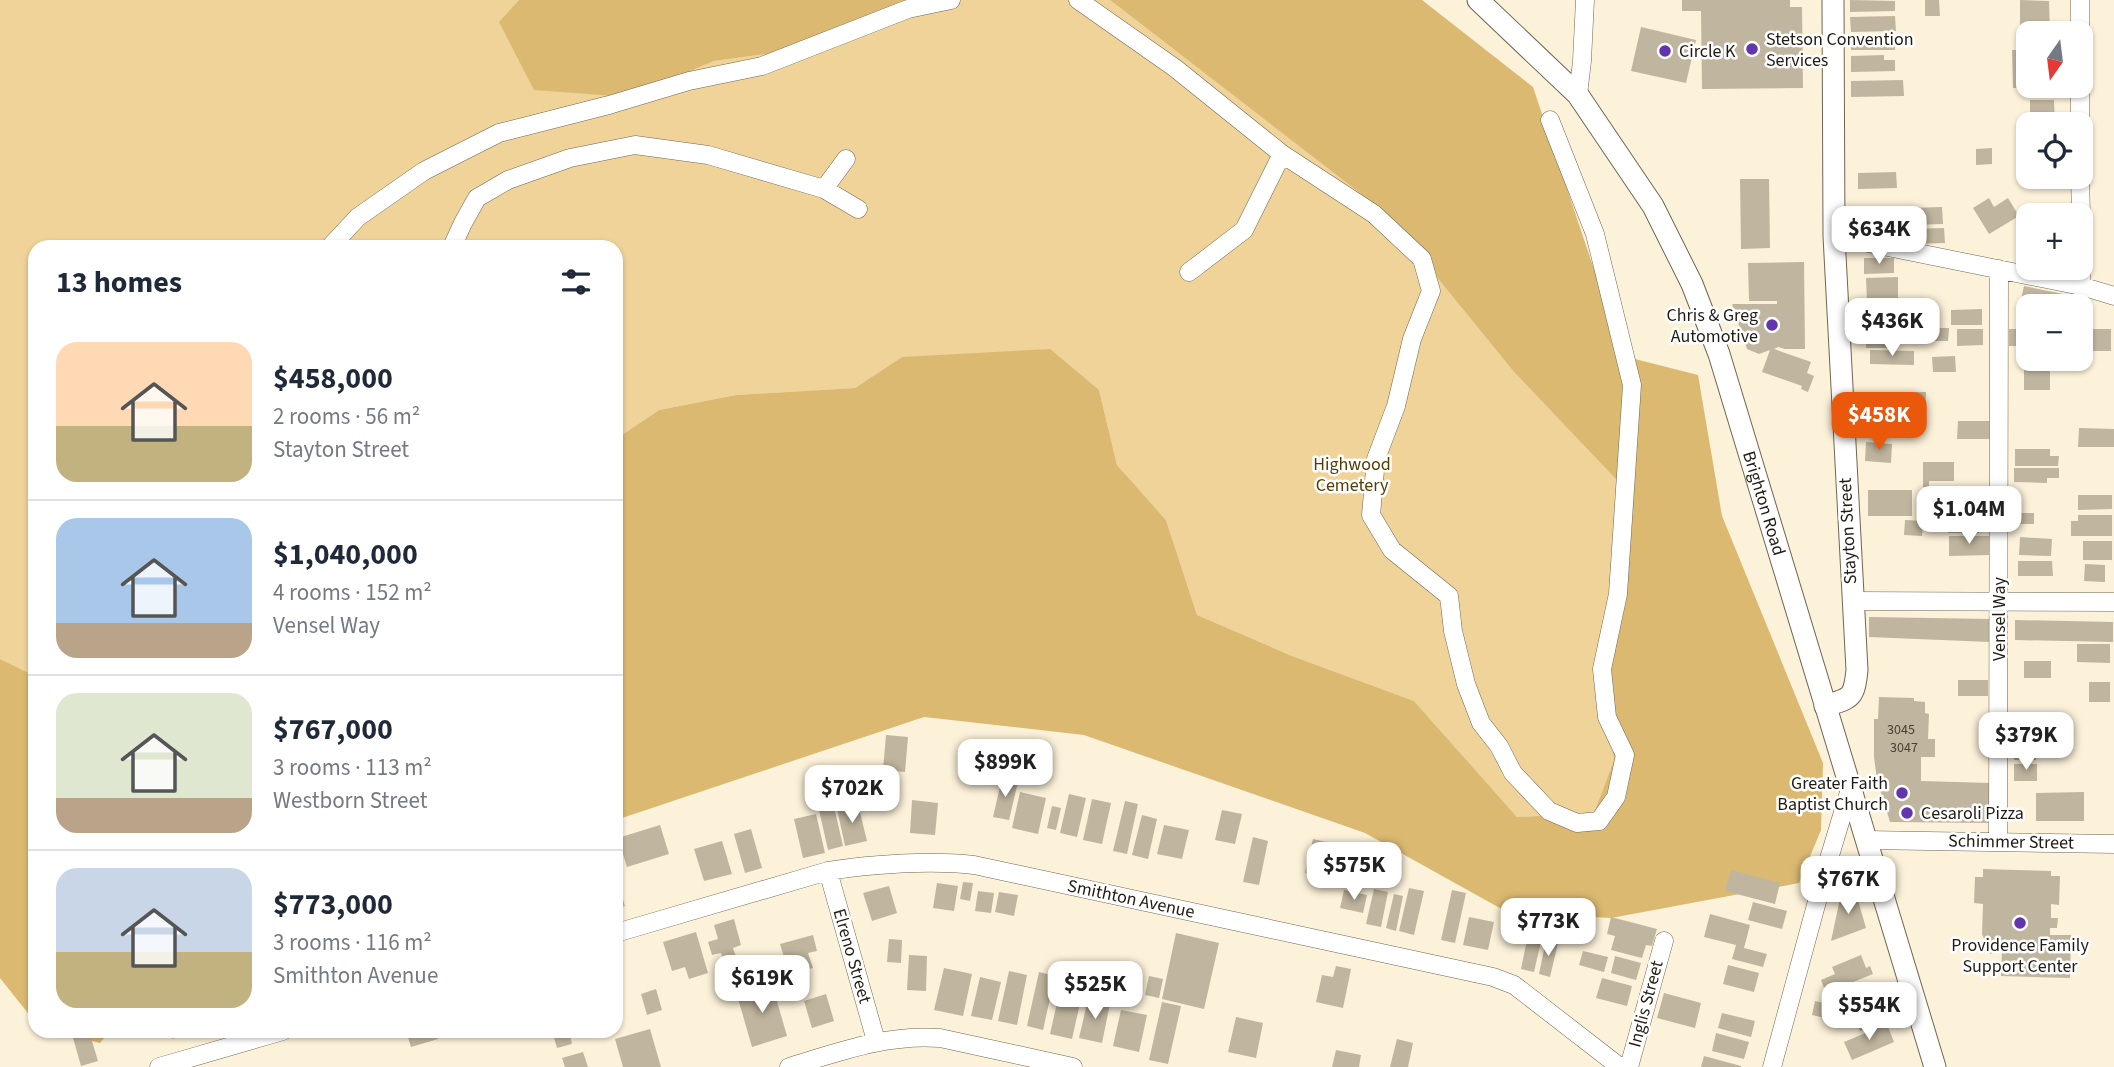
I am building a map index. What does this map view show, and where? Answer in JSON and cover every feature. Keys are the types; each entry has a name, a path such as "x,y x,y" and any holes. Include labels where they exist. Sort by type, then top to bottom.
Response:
{"street":[{"path":"336,240 358,216 424,171 499,132 609,105 689,81 762,66 908,9 951,0"},
{"path":"1078,0 1175,68 1282,153 1374,214 1422,259 1432,291 1412,339 1396,406 1376,459 1371,515 1392,550 1449,596 1452,631 1466,684 1481,723 1499,746 1513,773 1549,811 1577,823 1599,821 1616,797 1625,755 1607,717 1602,669 1618,594 1632,385 1595,234 1550,120"},
{"name":"Brighton Road","path":"1478,0 1578,94 1653,206 1692,285 1719,354 1935,1067"},
{"path":"1578,94 1585,0"},
{"name":"Stayton Street","path":"1825,706 1850,698 1855,690 1857,670 1834,236 1833,0"},
{"path":"2080,0 2080,21"},
{"path":"456,240 477,198 508,180 570,158 635,145 708,155 774,182 824,189 858,209"},
{"path":"1189,272 1244,230 1282,153"},
{"path":"824,189 846,159"},
{"path":"1834,236 2081,286 2114,296"},
{"name":"Vensel Way","path":"1998,842 1999,269"},
{"path":"2081,280 2081,286"},
{"path":"1852,601 2114,602"},
{"path":"1772,1067 1850,789"},
{"name":"Schimmer Street","path":"1866,840 2114,844"},
{"name":"Smithton Avenue","path":"623,931 828,871 850,867 949,863 974,865 1493,976 1514,985 1620,1067"},
{"name":"Elreno Street","path":"828,871 876,1041"},
{"name":"Inglis Street","path":"1629,1067 1664,940"},
{"path":"789,1067 876,1041 918,1036 940,1038 1073,1067"},
{"path":"159,1067 259,1038"}],"green space":[{"name":"Highwood Cemetery","path":"0,0 519,0 500,22 629,97 714,61 788,51 919,0 1110,0 1383,211 1514,372 1631,495 1601,673 1614,760 1594,813 1517,817 1414,701 1292,656 1197,615 1166,520 1117,465 1099,390 902,357 855,388 736,395 659,410 623,434 623,240 28,240 28,673 0,659"}],"shaded area":[{"path":"519,0 919,0 788,51 714,61 629,97 534,90 499,22"},
{"path":"1110,0 1422,0 1533,87 1623,356 1698,375 1722,516 1823,763 1821,830 1799,883 1611,918 1507,912 1365,833 1084,735 924,717 623,818 623,434 659,410 736,395 855,388 902,357 1050,349 1099,390 1117,465 1166,520 1197,615 1292,656 1414,701 1517,817 1594,813 1614,760 1601,673 1631,495 1514,372 1383,211"},
{"path":"0,659 28,673 28,1013 0,978"},
{"path":"81,1038 104,1038 100,1043"}],"building":[{"name":"Stetson Convention Services","path":"1682,0 1790,0 1790,7 1802,7 1803,88 1702,89 1701,11 1682,11"},
{"path":"1850,0 1895,1 1895,11 1850,12"},
{"path":"1925,0 1939,0 1940,16 1925,16"},
{"path":"2020,0 2049,1 2050,21 2020,21"},
{"path":"1895,16 1896,31 1851,32 1850,17"},
{"name":"Circle K","path":"1641,27 1696,40 1686,83 1631,71"},
{"path":"1850,37 1883,37 1883,40 1895,40 1895,50 1851,50"},
{"path":"2012,50 2016,50 2016,88 2013,88"},
{"path":"1884,55 1884,60 1895,60 1895,71 1851,72 1851,56"},
{"path":"1903,80 1904,96 1851,97 1851,81"},
{"path":"2030,100 2054,100 2054,112 2030,112"},
{"path":"1992,148 1992,164 1976,165 1976,149"},
{"path":"1896,172 1897,188 1858,189 1858,173"},
{"path":"1740,179 1769,179 1770,248 1741,249"},
{"path":"1989,198 1994,207 2008,198 2016,211 2016,218 1989,234 1973,208"},
{"path":"1942,207 1943,224 1910,225 1909,208"},
{"path":"1944,228 1945,243 1914,244 1913,229"},
{"path":"1864,258 1894,258 1894,273 1864,274"},
{"name":"Chris & Greg Automotive","path":"1804,262 1805,349 1774,349 1811,362 1807,373 1814,376 1808,392 1801,389 1802,386 1762,372 1770,350 1759,354 1747,349 1732,304 1777,304 1777,301 1749,301 1748,263"},
{"path":"1898,277 1898,300 1867,301 1866,278"},
{"path":"2024,286 2063,294 2022,294"},
{"path":"1865,304 1894,305 1894,326 1865,326"},
{"path":"1982,309 1982,325 1951,325 1951,310"},
{"path":"1932,328 1949,328 1948,341 1932,341"},
{"path":"1957,329 1983,329 1983,345 1957,346"},
{"path":"2009,329 2016,329 2016,346 2009,346"},
{"path":"2093,329 2111,329 2111,351 2093,351"},
{"path":"1866,334 1898,334 1898,348 1866,348"},
{"path":"1870,350 1914,351 1914,365 1870,364"},
{"path":"1955,356 1956,372 1933,372 1932,357"},
{"path":"2024,371 2050,371 2050,390 2024,390"},
{"path":"1895,392 1926,392 1925,413 1894,413"},
{"path":"1958,421 1992,421 1992,439 1957,439"},
{"path":"2079,428 2114,429 2114,447 2078,447"},
{"path":"1866,442 1892,444 1891,463 1865,461"},
{"path":"2015,449 2050,449 2050,456 2059,456 2058,466 2015,466"},
{"path":"1923,462 1954,462 1954,481 1929,481 1929,487 1923,487"},
{"path":"2014,468 2059,468 2059,478 2047,478 2047,483 2014,482"},
{"path":"1945,489 1991,490 1990,510 1945,510"},
{"path":"1868,490 1912,490 1912,516 1868,516"},
{"path":"2078,495 2112,495 2112,509 2078,510"},
{"path":"2015,513 2034,513 2034,524 2015,524"},
{"path":"2078,515 2112,515 2112,536 2071,536 2071,521 2078,521"},
{"path":"1948,517 1979,517 1979,533 1948,533"},
{"path":"1905,520 1923,521 1922,536 1904,535"},
{"path":"1949,536 1990,536 1990,555 1949,556"},
{"path":"2020,537 2052,539 2051,556 2019,555"},
{"path":"2083,541 2112,541 2112,560 2083,560"},
{"path":"2018,561 2052,561 2053,576 2018,576"},
{"path":"2085,564 2105,565 2105,582 2084,581"},
{"path":"1869,617 1991,619 1990,642 1869,637"},
{"path":"2015,620 2113,622 2113,642 2015,640"},
{"path":"2077,644 2110,644 2110,663 2077,662"},
{"path":"2024,661 2051,661 2051,678 2024,678"},
{"path":"1958,680 1988,680 1988,696 1958,696"},
{"path":"2089,682 2110,682 2110,702 2089,702"},
{"path":"1879,697 1914,698 1914,701 1925,702 1925,713 1929,714 1928,739 1935,739 1935,757 1921,757 1921,781 1990,783 1989,823 1890,822 1877,780 1874,757 1874,719 1878,719"},
{"path":"2027,721 2062,721 2062,739 2027,739"},
{"path":"886,735 908,737 905,772 883,770"},
{"path":"2014,743 2036,743 2036,760 2014,760"},
{"path":"2014,764 2037,764 2037,781 2014,781"},
{"path":"1002,778 1018,782 1009,820 993,817"},
{"path":"1020,792 1046,798 1038,834 1012,828"},
{"path":"2084,792 2084,821 2036,821 2036,793"},
{"path":"1069,794 1086,798 1077,837 1060,833"},
{"path":"832,798 843,846 828,850 817,801"},
{"path":"1092,799 1111,803 1102,844 1083,840"},
{"path":"912,800 938,803 935,835 910,833"},
{"path":"1125,801 1138,804 1127,854 1113,851"},
{"path":"858,804 867,841 845,846 837,809"},
{"path":"1052,806 1061,808 1056,830 1047,828"},
{"path":"1222,810 1242,814 1235,844 1215,840"},
{"path":"816,814 825,853 803,858 794,819"},
{"path":"1142,815 1157,819 1148,859 1132,855"},
{"path":"660,825 669,854 627,867 623,854 623,836"},
{"path":"1164,825 1189,830 1182,859 1157,854"},
{"path":"751,829 762,868 745,873 734,834"},
{"path":"1253,837 1268,841 1259,885 1243,882"},
{"path":"1313,839 1343,846 1336,880 1305,873"},
{"path":"722,841 732,874 704,881 694,849"},
{"name":"Providence Family Support Center","path":"1983,869 2051,871 2051,876 2060,876 2059,905 2051,904 2051,918 2058,918 2057,928 2050,928 2050,935 2071,935 2070,978 2001,976 2002,950 1990,954 1982,934 1983,904 1974,903 1975,877 1983,877"},
{"path":"1731,870 1780,883 1775,904 1725,891"},
{"path":"963,882 973,883 970,901 960,899"},
{"path":"937,883 958,886 954,911 933,908"},
{"path":"889,886 897,913 872,921 863,893"},
{"path":"1409,888 1424,891 1414,935 1399,931"},
{"path":"1374,889 1388,892 1381,927 1366,924"},
{"path":"1344,890 1367,895 1363,913 1340,908"},
{"path":"1452,890 1466,893 1455,943 1441,940"},
{"path":"1855,890 1866,928 1831,941 1841,894"},
{"path":"978,891 994,893 991,913 975,911"},
{"path":"999,892 1018,895 1014,916 995,912"},
{"path":"1394,894 1403,896 1396,931 1386,928"},
{"path":"1753,902 1787,911 1782,929 1748,920"},
{"path":"1710,914 1750,925 1744,948 1767,954 1763,967 1732,959 1736,945 1704,937"},
{"path":"1469,917 1494,922 1488,950 1463,945"},
{"path":"1611,917 1657,929 1652,946 1646,945 1642,958 1611,950 1615,936 1607,934"},
{"path":"734,919 741,945 733,948 736,957 724,961 721,953 712,955 708,942 718,939 714,925"},
{"path":"1530,925 1544,928 1534,972 1521,969"},
{"path":"696,932 708,973 689,979 685,967 672,971 663,942"},
{"path":"1176,933 1219,943 1204,1009 1162,999"},
{"path":"813,935 817,951 808,953 813,968 789,974 780,944"},
{"path":"889,939 902,940 901,963 887,962"},
{"path":"1546,940 1558,943 1550,977 1539,974"},
{"path":"1583,951 1608,957 1604,972 1579,965"},
{"path":"909,955 927,956 926,991 907,990"},
{"path":"1861,955 1866,968 1870,966 1873,974 1826,993 1821,980 1835,974 1832,967"},
{"path":"1615,956 1641,963 1636,980 1611,973"},
{"path":"1728,965 1759,973 1754,992 1723,984"},
{"path":"1336,966 1351,969 1343,1008 1316,1002 1322,975 1333,977"},
{"path":"944,968 972,974 963,1016 934,1010"},
{"path":"1009,971 1027,975 1017,1025 998,1021"},
{"path":"1039,972 1055,976 1043,1030 1027,1026"},
{"path":"1149,976 1163,979 1159,998 1145,995"},
{"path":"980,977 1001,982 992,1020 971,1016"},
{"path":"1602,978 1632,986 1627,1006 1596,998"},
{"path":"772,984 787,1036 752,1047 737,995"},
{"path":"656,989 662,1010 647,1015 641,994"},
{"path":"1664,993 1701,1003 1695,1028 1657,1018"},
{"path":"826,994 834,1021 812,1028 804,1001"},
{"path":"1059,994 1081,999 1072,1039 1050,1034"},
{"path":"1885,995 1892,1018 1860,1031 1850,1007"},
{"path":"1088,999 1110,1004 1102,1043 1079,1038"},
{"path":"1815,1001 1833,1005 1829,1019 1812,1015"},
{"path":"1162,1002 1181,1006 1168,1064 1149,1060"},
{"path":"1121,1010 1147,1015 1139,1052 1113,1046"},
{"path":"1722,1013 1755,1021 1751,1037 1718,1028"},
{"path":"1236,1017 1263,1023 1256,1058 1228,1052"},
{"path":"1887,1024 1894,1042 1852,1060 1844,1042"},
{"path":"650,1029 661,1067 623,1067 615,1039"},
{"path":"1716,1033 1749,1042 1744,1059 1712,1051"},
{"path":"73,1038 91,1038 98,1061 81,1066"},
{"path":"408,1038 438,1039 411,1047"},
{"path":"554,1038 571,1038 572,1044 557,1048"},
{"path":"1397,1039 1413,1043 1408,1067 1390,1067"},
{"path":"1336,1050 1361,1055 1359,1067 1332,1067"},
{"path":"583,1052 588,1067 565,1067 562,1058"},
{"path":"1704,1056 1741,1066 1741,1067 1701,1067"}],"place":[{"name":"Stetson Convention Services","path":"1752,49"},
{"name":"Circle K","path":"1665,51"},
{"name":"Chris & Greg Automotive","path":"1772,325"},
{"name":"Greater Faith Baptist Church","path":"1902,793"},
{"name":"Cesaroli Pizza","path":"1907,813"},
{"name":"Providence Family Support Center","path":"2020,923"}]}
